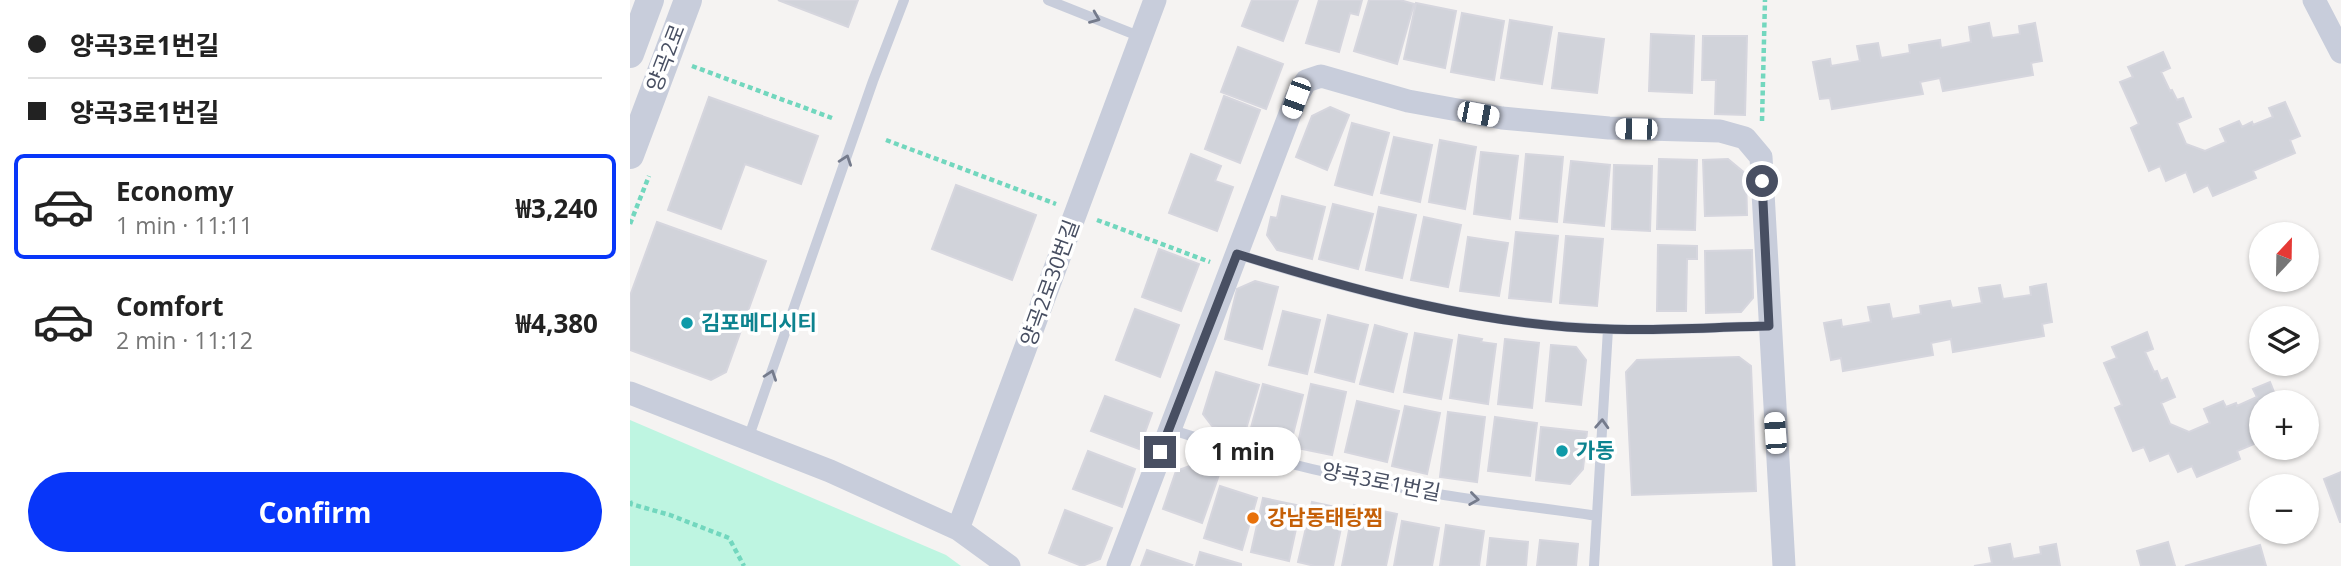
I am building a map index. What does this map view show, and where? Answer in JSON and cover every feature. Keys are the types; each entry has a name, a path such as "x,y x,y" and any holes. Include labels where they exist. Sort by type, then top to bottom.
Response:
{"street":[{"name":"양곡2로","path":"630,54 650,0"},
{"name":"양곡2로","path":"630,155 688,0"},
{"name":"양곡2로30번길","path":"958,530 1156,0"},
{"path":"2314,0 2341,52"},
{"path":"1118,566 1296,98 1306,81 1321,76 1408,101 1502,118 1609,128 1720,131 1745,138 1761,157 1784,566"},
{"path":"630,393 830,471 958,530 1009,566"}],"lane":[{"path":"748,439 904,0"},
{"path":"1048,0 1141,37"},
{"path":"1234,262 1463,312 1529,323 1608,329 1769,326"},
{"path":"1594,566 1608,329"},
{"name":"양곡3로1번길","path":"1169,429 1265,457 1383,484 1442,495 1597,516"}],"path":[{"path":"1761,157 1765,0"},
{"path":"691,65 832,118"},
{"path":"886,140 1061,206"},
{"path":"1093,218 1234,262"},
{"path":"630,501 631,504 729,538 744,566"}],"green space":[{"path":"630,420 946,555 961,566 630,566"}],"building":[{"path":"778,0 858,0 848,27"},
{"path":"1252,0 1298,0 1283,41 1242,26"},
{"path":"1319,0 1362,0 1358,15 1350,13 1339,52 1306,43"},
{"path":"1369,0 1400,0 1414,4 1397,64 1354,51"},
{"path":"1416,3 1456,11 1445,68 1404,59"},
{"path":"1462,13 1504,21 1494,80 1451,72"},
{"path":"1510,20 1552,27 1542,84 1501,78"},
{"path":"1989,23 1992,38 2020,34 2019,26 2035,23 2042,61 2031,63 2033,75 1943,91 1940,78 1920,82 1923,94 1832,109 1830,98 1820,99 1813,62 1830,59 1831,66 1860,61 1857,46 1878,43 1881,58 1910,53 1909,45 1940,40 1941,48 1971,42 1969,27"},
{"path":"1559,33 1604,39 1597,93 1552,88"},
{"path":"1651,34 1694,36 1692,93 1649,91"},
{"path":"1703,36 1747,36 1745,115 1715,114 1716,80 1702,80"},
{"path":"1238,47 1283,64 1266,109 1221,92"},
{"path":"2163,52 2170,68 2161,72 2177,100 2183,98 2191,117 2177,123 2186,144 2205,151 2226,142 2220,129 2239,121 2242,127 2273,117 2269,108 2285,102 2300,136 2290,140 2295,153 2253,171 2256,178 2213,196 2208,185 2194,192 2186,172 2166,181 2160,166 2149,171 2131,128 2139,124 2120,82 2133,77 2128,67"},
{"path":"1224,96 1260,110 1240,163 1205,149"},
{"path":"709,97 818,136 801,184 745,164 721,229 668,210"},
{"path":"1330,107 1349,115 1327,170 1296,157 1312,116"},
{"path":"1352,123 1389,133 1372,195 1335,185"},
{"path":"1394,137 1432,145 1420,202 1381,193"},
{"path":"1440,140 1476,147 1465,209 1429,202"},
{"path":"1481,152 1518,156 1510,219 1474,214"},
{"path":"1191,154 1221,166 1215,181 1233,187 1217,231 1169,213"},
{"path":"1526,154 1563,157 1557,222 1520,218"},
{"path":"1659,159 1697,160 1695,230 1657,229"},
{"path":"1728,159 1746,174 1747,215 1705,216 1703,160"},
{"path":"1571,161 1610,165 1604,226 1564,222"},
{"path":"1614,165 1652,166 1650,231 1612,229"},
{"path":"956,185 1036,215 1012,280 932,249"},
{"path":"1282,196 1325,207 1312,259 1277,250 1267,235 1271,217 1277,218"},
{"path":"1333,204 1373,214 1358,269 1319,259"},
{"path":"1379,207 1416,215 1402,278 1366,270"},
{"path":"1424,217 1461,225 1448,287 1411,280"},
{"name":"김포메디시티","path":"657,222 766,261 726,372 711,380 630,350 630,296"},
{"path":"1516,232 1558,236 1551,302 1509,298"},
{"path":"1566,236 1603,239 1597,306 1560,303"},
{"path":"1468,237 1508,243 1499,296 1460,291"},
{"path":"1658,245 1697,246 1697,259 1687,259 1686,311 1657,311"},
{"path":"1159,249 1199,264 1181,311 1142,297"},
{"path":"1752,250 1753,298 1741,312 1706,313 1705,251"},
{"path":"1255,281 1278,287 1262,349 1225,339 1237,289"},
{"path":"2046,284 2052,322 2042,324 2044,336 1953,352 1951,339 1931,343 1933,355 1843,371 1841,358 1831,360 1824,323 1841,320 1842,327 1871,322 1868,307 1889,304 1892,319 1921,314 1920,306 1950,301 1952,308 1982,303 1979,288 2000,285 2003,299 2031,295 2030,287"},
{"path":"1135,309 1179,325 1160,377 1116,360"},
{"path":"1283,311 1320,320 1307,374 1269,365"},
{"path":"1328,315 1368,325 1354,382 1315,372"},
{"path":"1375,325 1407,334 1393,392 1360,384"},
{"path":"2147,332 2153,349 2145,352 2161,381 2167,378 2175,397 2161,403 2170,424 2189,432 2210,423 2204,409 2223,401 2226,407 2249,401 2249,446 2237,451 2240,459 2197,477 2192,466 2178,472 2169,453 2150,461 2144,447 2133,451 2115,408 2122,405 2104,363 2117,358 2112,347"},
{"path":"1415,333 1452,340 1441,399 1404,392"},
{"path":"1459,335 1496,344 1488,404 1450,398"},
{"path":"1505,339 1539,343 1532,408 1498,404"},
{"path":"1551,345 1576,347 1586,360 1581,405 1546,401"},
{"path":"1739,357 1751,366 1756,491 1632,495 1626,372 1637,360"},
{"path":"1216,372 1259,385 1244,436 1212,426 1203,414"},
{"path":"2270,382 2273,390 2253,389"},
{"path":"1263,384 1303,395 1290,446 1249,435"},
{"path":"1311,384 1346,392 1332,455 1297,448"},
{"path":"1105,396 1152,413 1139,449 1091,431"},
{"path":"1357,401 1399,411 1387,462 1345,452"},
{"path":"1405,406 1440,413 1427,474 1392,466"},
{"path":"1448,412 1485,417 1477,482 1440,477"},
{"path":"1495,417 1537,423 1530,476 1488,471"},
{"name":"가동","path":"1541,427 1587,432 1583,469 1570,484 1536,480"},
{"path":"1088,451 1135,469 1122,507 1073,489"},
{"path":"1195,464 1220,472 1202,523 1163,509 1176,471"},
{"path":"2341,472 2341,522 2340,522 2324,479"},
{"path":"1220,486 1257,498 1242,550 1204,538"},
{"path":"1263,498 1301,506 1289,561 1251,552"},
{"path":"1312,502 1345,509 1333,566 1298,562"},
{"path":"1354,505 1397,514 1386,566 1342,566"},
{"path":"1065,510 1112,528 1100,559 1082,566 1049,553"},
{"path":"1402,521 1439,528 1432,566 1394,566"},
{"path":"1446,525 1484,531 1479,566 1440,566"},
{"path":"1490,538 1528,542 1526,566 1487,566"},
{"path":"1540,540 1578,544 1576,566 1537,566"},
{"path":"2168,542 2175,566 2141,566 2137,551"},
{"path":"2010,544 2013,559 2041,554 2040,547 2056,544 2060,566 1974,566 1992,563 1989,548"},
{"path":"2260,545 2266,566 2185,566"},
{"path":"1147,550 1192,565 1141,566"},
{"path":"1200,552 1241,564 1241,566 1196,566"}],"place":[{"name":"김포메디시티","path":"687,323"},
{"name":"가동","path":"1562,451"},
{"name":"강남동태탕찜","path":"1253,518"}],"route":[{"path":"1160,452 1237,254 1299,274 1363,290 1529,323 1608,329 1769,326 1762,181"}]}
